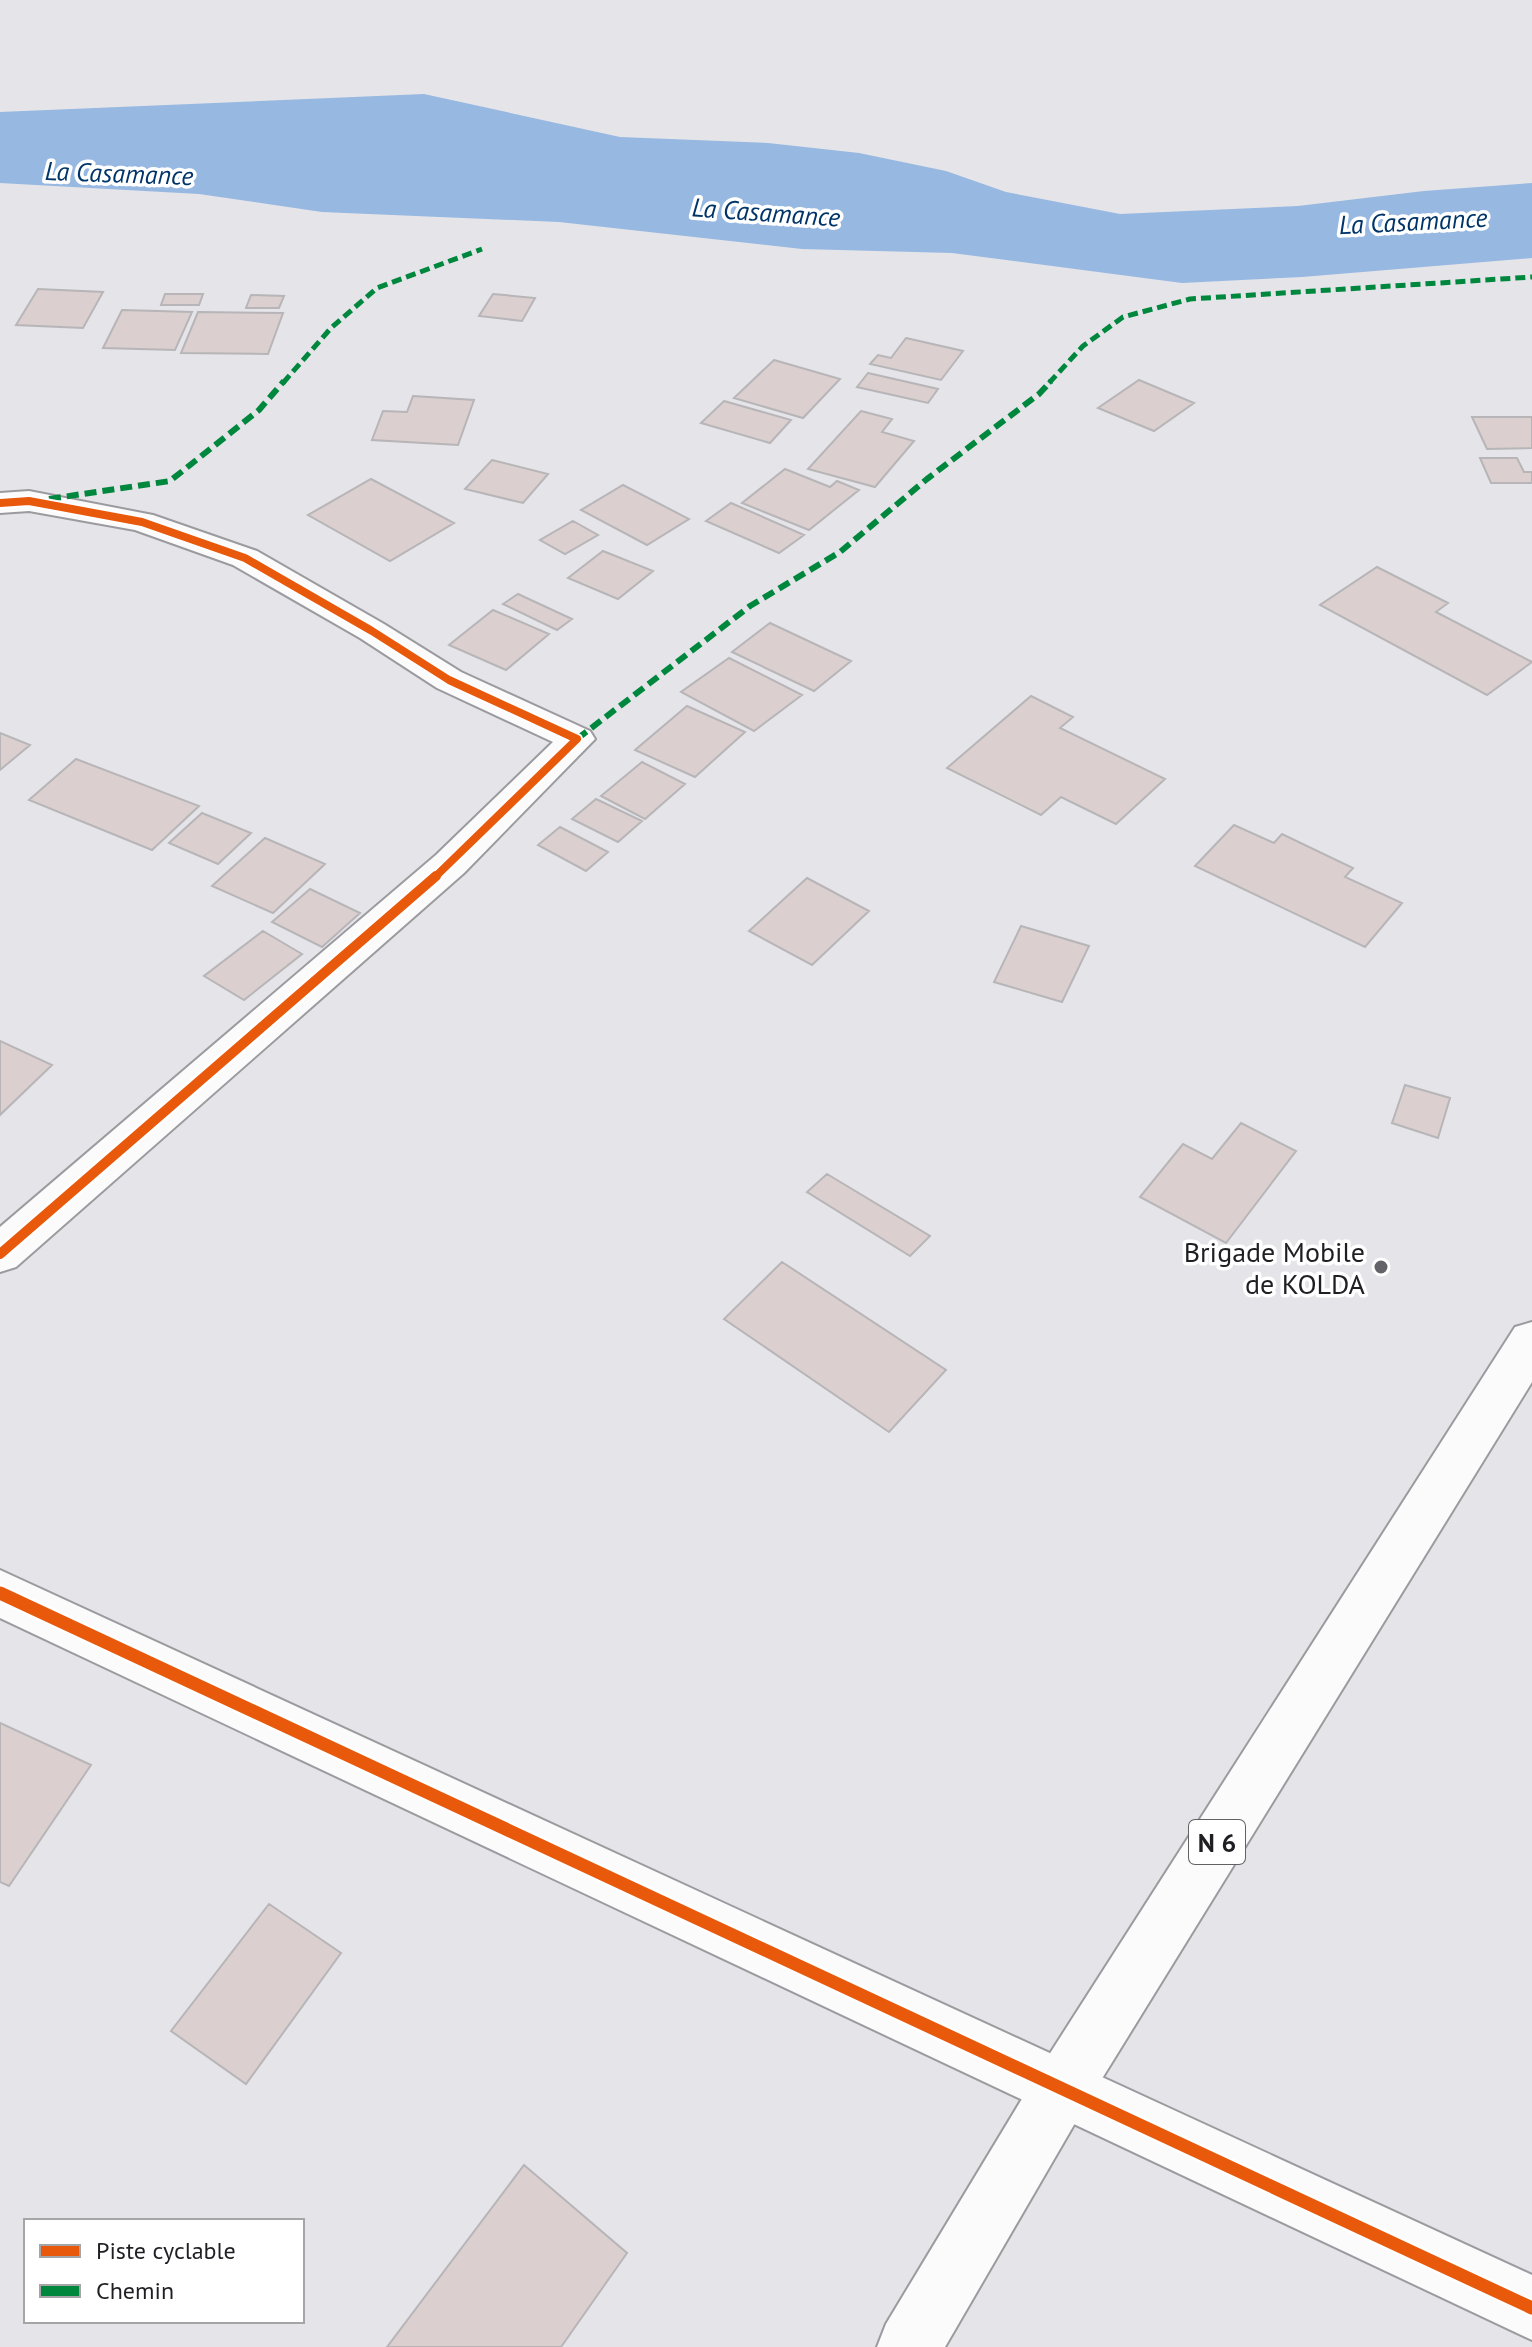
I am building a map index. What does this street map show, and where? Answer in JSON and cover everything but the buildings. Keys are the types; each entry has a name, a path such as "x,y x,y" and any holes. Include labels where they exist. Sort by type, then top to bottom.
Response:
{"street":[{"path":"0,503 29,501 142,522 245,558 372,631 449,680 577,739 450,864 0,1254"},
{"name":"N 6","path":"909,2347 1061,2090 1532,1341"},
{"path":"0,1593 1532,2308"}],"water":[{"name":"La Casamance","path":"424,94 620,137 768,143 859,153 946,171 1006,192 1120,214 1298,206 1424,191 1532,183 1532,258 1302,277 1182,283 952,253 802,249 559,222 322,212 199,194 0,183 0,112"}],"marked path":[{"path":"49,499 170,481 259,410 331,328 377,288 482,249"},
{"path":"577,739 750,606 840,552 927,479 1039,394 1083,346 1123,317 1190,299 1532,277"}],"cycle path":[{"path":"0,503 29,501 142,522 245,558 372,631 449,680 577,739 450,864 0,1254"},
{"path":"0,1593 1532,2308"}],"place":[{"name":"Brigade Mobile de KOLDA","path":"1381,1267"}]}
